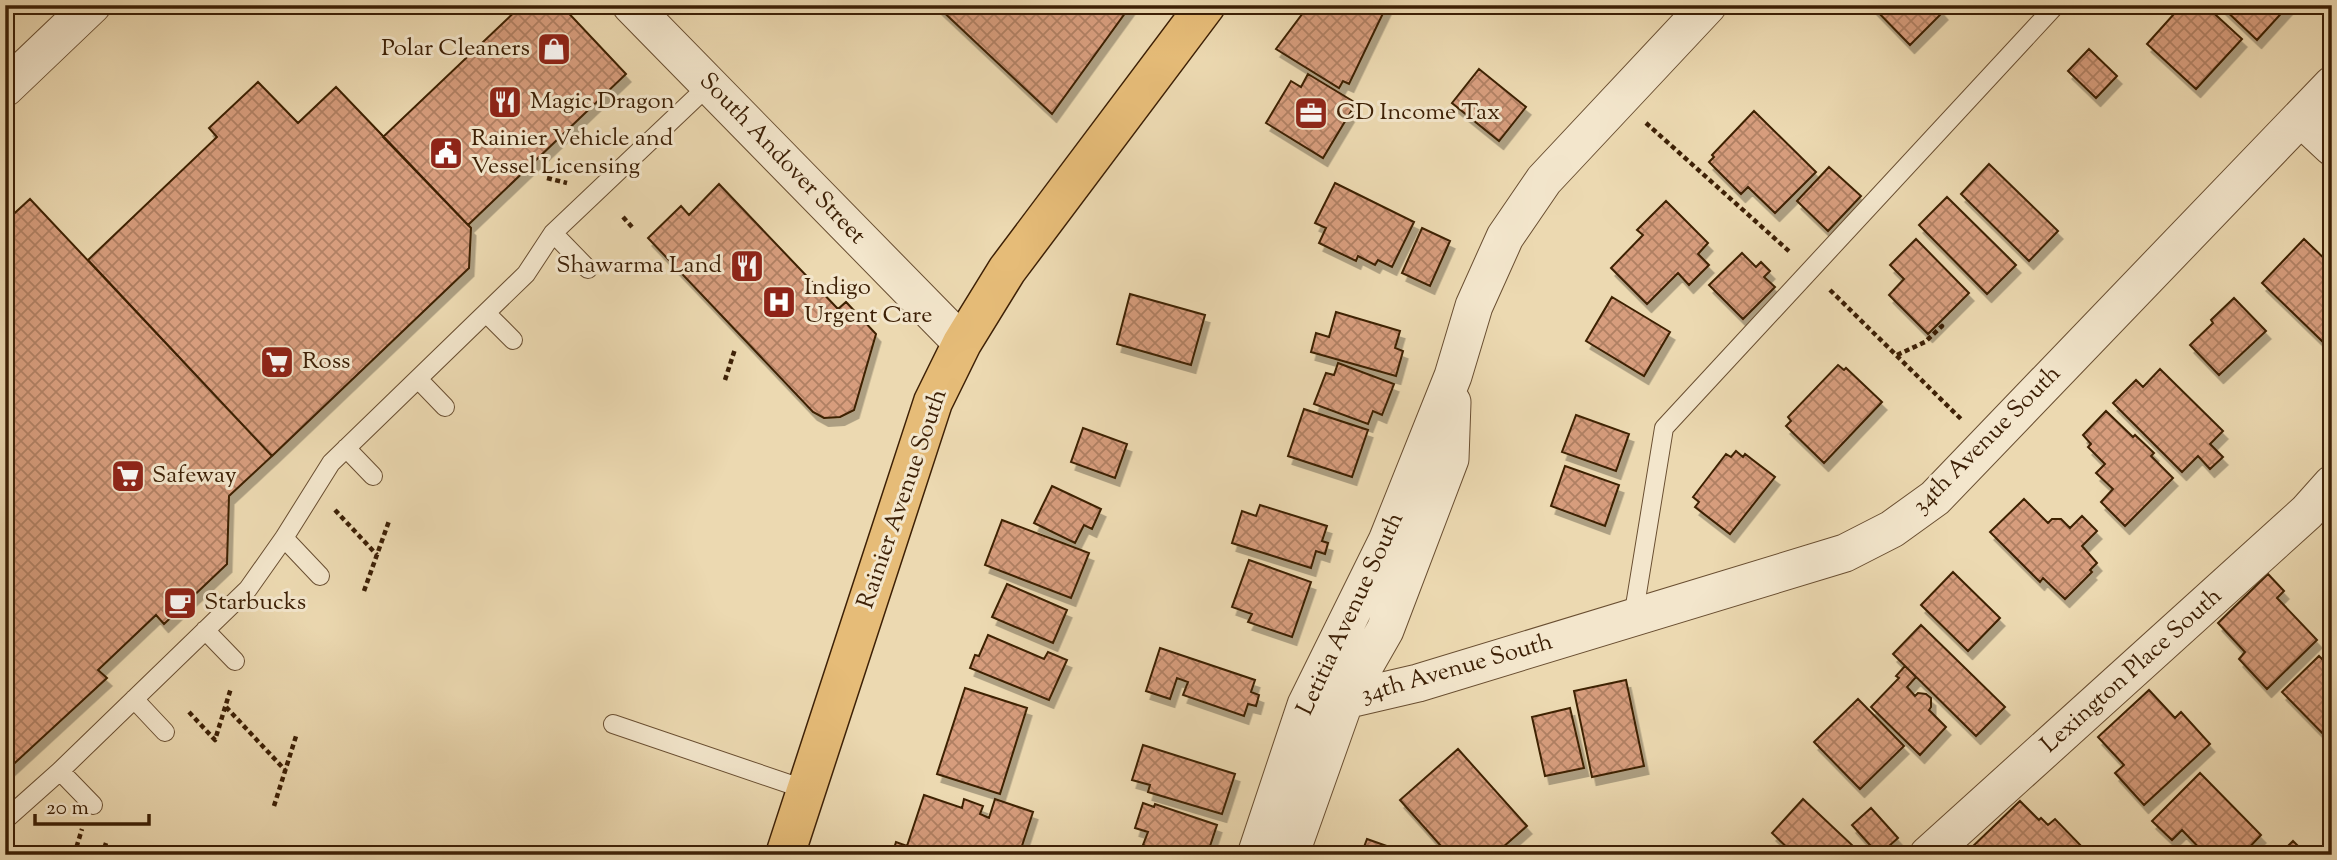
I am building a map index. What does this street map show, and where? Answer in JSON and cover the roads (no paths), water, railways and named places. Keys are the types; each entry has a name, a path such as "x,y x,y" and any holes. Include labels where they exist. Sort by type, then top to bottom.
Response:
{"main road":[{"name":"Rainier Avenue South","path":"785,855 933,402 962,343 1007,271 1206,5"}],"street":[{"path":"5,88 92,5"},
{"name":"South Andover Street","path":"631,5 962,343"},
{"name":"Letitia Avenue South","path":"1255,855 1306,705 1387,541 1453,376 1474,306 1505,237 1544,180 1708,5"},
{"name":"34th Avenue South","path":"1345,701 1418,683 1845,553 1892,529 1935,498 2332,85"},
{"path":"2301,118 2332,147"},
{"name":"Letitia Avenue South","path":"1290,855 1345,701 1385,630 1450,459 1453,376"},
{"name":"Lexington Place South","path":"1928,855 2308,512 2332,484"}],"lane":[{"path":"1633,618 1664,428 2056,5"},
{"path":"5,820 60,771 248,589 331,463 526,274 553,233 709,85"},
{"path":"553,233 588,269"},
{"path":"486,313 513,340"},
{"path":"418,379 445,407"},
{"path":"346,448 373,476"},
{"path":"284,538 320,576"},
{"path":"205,630 235,661"},
{"path":"134,699 165,732"},
{"path":"613,724 807,790"},
{"path":"60,771 93,805"}],"place":[{"name":"Polar Cleaners","path":"554,49"},
{"name":"Magic Dragon","path":"505,102"},
{"name":"CD Income Tax","path":"1311,113"},
{"name":"Rainier Vehicle and Vessel Licensing","path":"446,153"},
{"name":"Shawarma Land","path":"747,266"},
{"name":"Indigo Urgent Care","path":"779,302"},
{"name":"Ross","path":"277,362"},
{"name":"Safeway","path":"128,476"},
{"name":"Starbucks","path":"180,603"}]}
